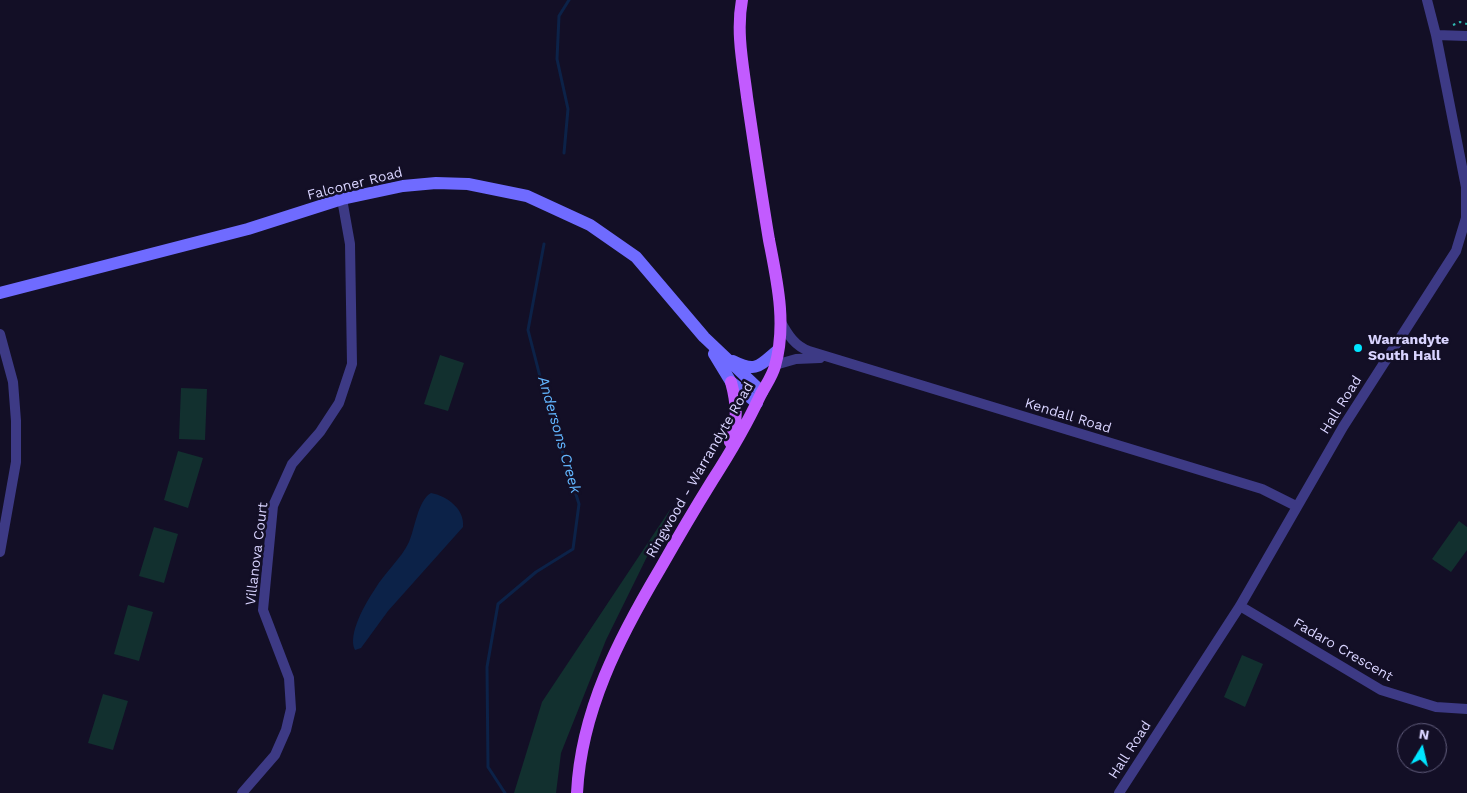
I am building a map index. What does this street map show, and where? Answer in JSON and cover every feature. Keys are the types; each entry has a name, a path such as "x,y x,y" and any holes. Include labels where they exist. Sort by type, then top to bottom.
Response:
{"main road":[{"name":"Ringwood - Warrandyte Road","path":"577,793 583,740 606,672 616,649 696,506 739,438 775,365 781,322 780,295 758,178 744,70 740,37 742,0"},
{"name":"Falconer Road","path":"0,293 239,232 342,200 403,186 436,183 468,184 527,196 590,225 636,257 704,337 760,398"},
{"name":"Falconer Road","path":"704,337 731,382 760,398"},
{"path":"718,352 746,367 752,368 759,366 778,350"},
{"path":"696,506 735,428 737,414 731,382"}],"street":[{"name":"Hall Road","path":"1119,793 1240,606 1343,427 1456,251 1466,218 1466,187 1436,35 1427,0"},
{"path":"1436,35 1467,36"},
{"name":"Villanova Court","path":"242,793 275,755 286,730 291,709 290,678 262,610 273,506 292,464 320,432 339,403 352,364 350,244 342,200"},
{"name":"Kendall Road","path":"781,322 800,348 1262,489 1296,506"},
{"path":"0,334 14,382 16,421 16,462 0,552"},
{"name":"Kendall Road","path":"775,365 796,359 829,358"},
{"name":"Fadaro Crescent","path":"1240,606 1381,690 1436,707 1467,708"}],"green space":[{"path":"440,355 464,363 448,411 424,404"},
{"path":"181,388 207,389 205,440 179,439"},
{"path":"178,451 203,458 188,508 164,500"},
{"path":"671,508 606,640 561,753 556,793 514,793 542,702"},
{"path":"1459,521 1467,527 1467,550 1451,572 1432,559"},
{"path":"154,527 178,534 164,583 139,576"},
{"path":"128,605 153,612 139,661 114,654"},
{"path":"1242,655 1263,664 1245,707 1224,697"},
{"path":"103,694 128,701 113,750 88,743"}],"water":[{"path":"431,493 443,497 454,504 463,520 463,527 388,611 361,648 355,650 353,636 363,610 379,583 406,548 420,508"}],"waterway":[{"name":"Andersons Creek","path":"564,153 568,109 557,59 559,16 569,0"},
{"name":"Andersons Creek","path":"505,793 488,767 487,667 498,604 536,572 573,549 579,504 545,396 528,330 544,244"}],"place":[{"name":"Warrandyte South Hall","path":"1358,348"}]}
